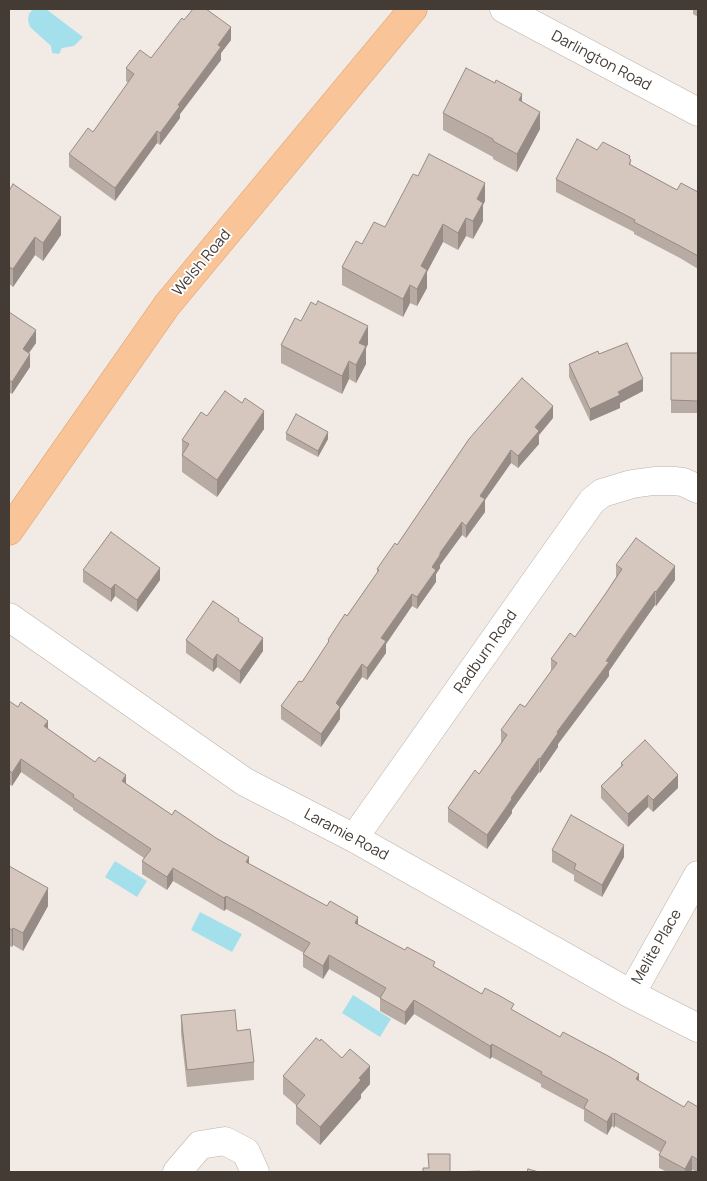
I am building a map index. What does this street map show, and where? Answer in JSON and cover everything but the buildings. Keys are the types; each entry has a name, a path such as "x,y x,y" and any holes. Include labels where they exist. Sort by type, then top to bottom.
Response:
{"main road":[{"name":"Welsh Road","path":"9,531 167,305 413,9"}],"street":[{"name":"Darlington Road","path":"504,9 698,112"},
{"name":"Radburn Road","path":"354,838 592,501 602,493 632,484 674,481 683,482 698,489"},
{"name":"Laramie Road","path":"9,617 245,782 354,838 631,994 695,1018"},
{"name":"Melite Place","path":"631,994 698,875"},
{"path":"177,1172 200,1145 225,1141 246,1152 255,1172"}],"water":[{"path":"33,9 46,9 83,37 74,46 62,48 59,54 52,53 51,46 30,27 29,14"},
{"path":"115,861 147,881 137,897 105,877"},
{"path":"200,912 242,934 232,952 191,930"},
{"path":"353,995 391,1019 380,1037 342,1013"}]}
